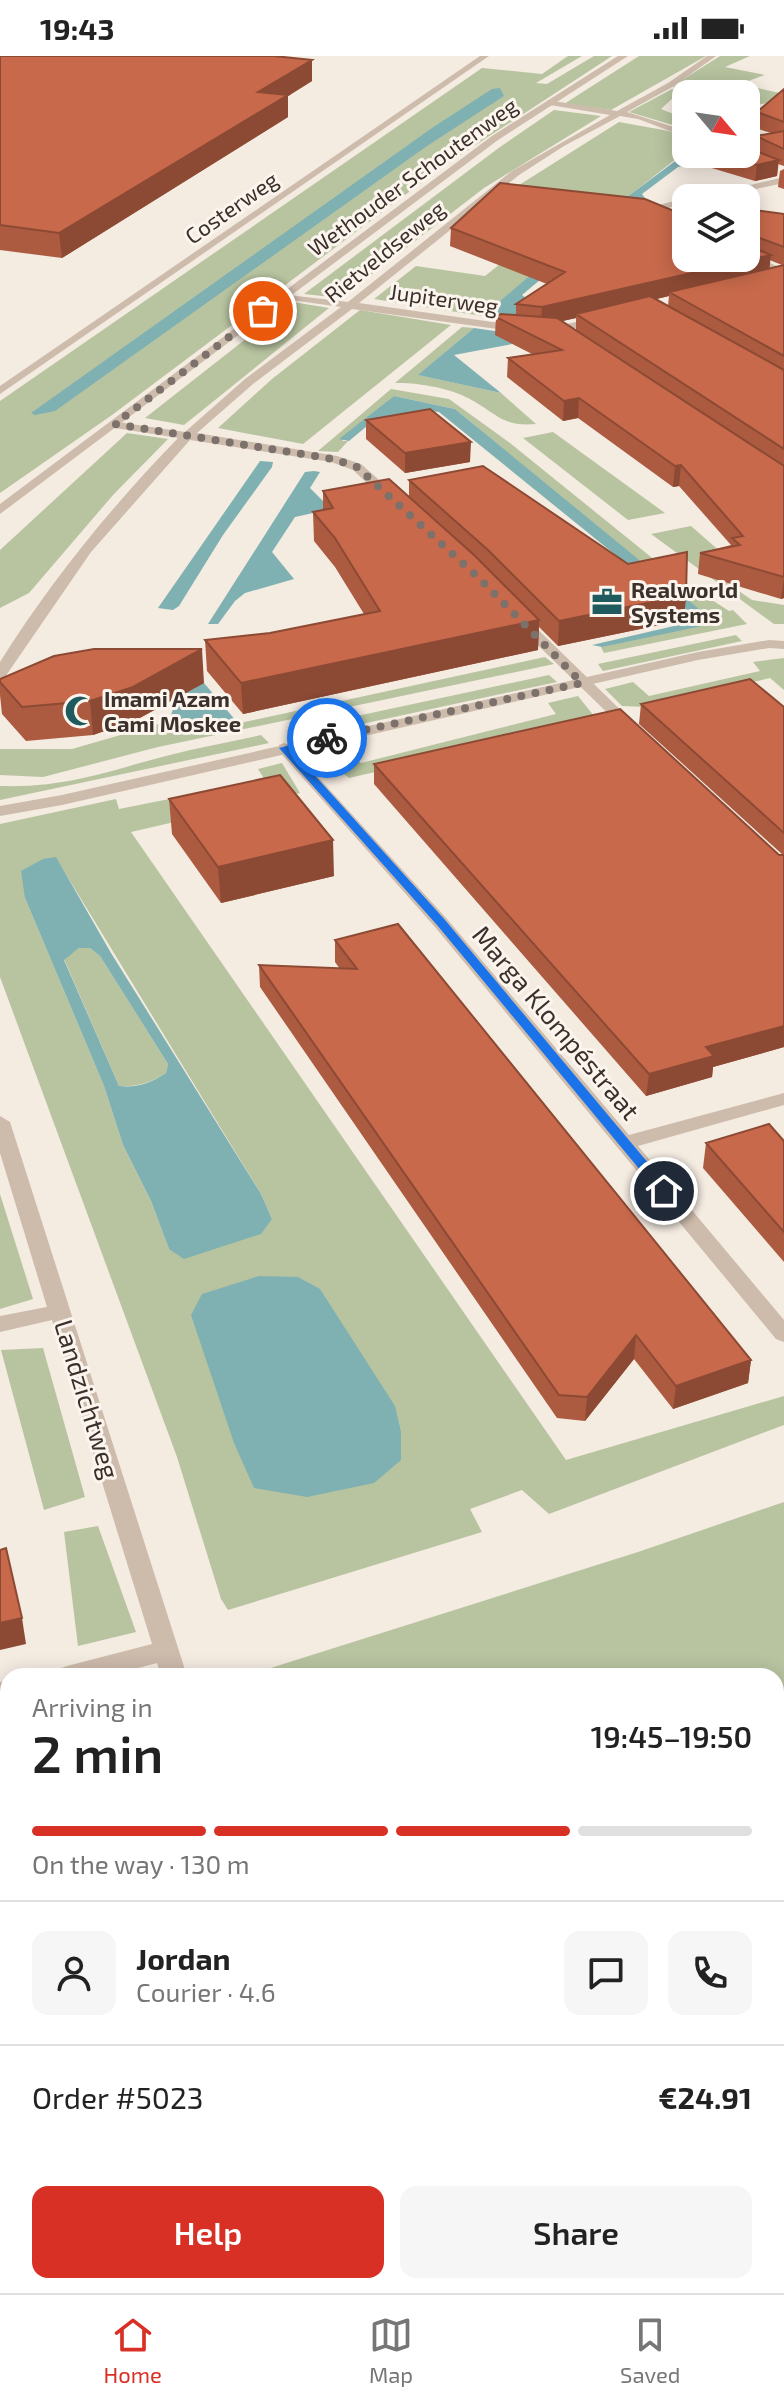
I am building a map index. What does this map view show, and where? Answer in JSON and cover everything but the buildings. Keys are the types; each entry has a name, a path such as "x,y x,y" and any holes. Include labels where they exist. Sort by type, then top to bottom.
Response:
{"street":[{"name":"Costerweg","path":"0,391 485,56"},
{"name":"Wethouder Schoutenweg","path":"0,510 446,174 550,102 624,56"},
{"name":"Rietveldseweg","path":"0,674 43,608 113,519 188,435 267,367 498,186 540,156 699,67 712,56"},
{"path":"550,102 649,119 672,128"},
{"path":"772,168 784,172"},
{"path":"760,185 784,180"},
{"path":"658,216 644,210 672,204"},
{"path":"760,263 784,275"},
{"path":"770,279 784,275"},
{"name":"Jupiterweg","path":"284,296 541,332 619,315"},
{"path":"559,330 572,339"},
{"path":"115,424 333,459 357,467 402,508"},
{"path":"512,611 582,683 640,736"},
{"path":"0,811 77,797 698,656 769,644 784,645"},
{"name":"Marga Klompéstraat","path":"284,748 441,923 784,1334"},
{"path":"624,1143 784,1099"},
{"name":"Landzichtweg","path":"0,1122 171,1668"},
{"path":"0,1324 61,1311"},
{"path":"99,1668 166,1651"}],"green space":[{"path":"568,56 582,56 536,83 547,84 594,56 612,56 445,165 112,415 0,493 0,401 482,68 542,74"},
{"path":"639,56 706,56 611,110 564,104"},
{"path":"720,56 750,56 725,67 765,75 751,80 682,80"},
{"path":"672,89 672,99 661,109 672,113 672,125 629,112"},
{"path":"760,89 784,94 784,100 760,104"},
{"path":"554,110 601,116 484,188 341,298 304,294 500,147"},
{"path":"619,122 672,132 672,162 625,199 516,187"},
{"path":"578,202 614,207 482,316 374,299 416,266 485,276"},
{"path":"293,302 329,308 184,425 145,418"},
{"path":"360,310 451,325 303,444 218,428 272,379"},
{"path":"462,327 474,328 419,375 501,393 536,424 507,421 452,391 395,383"},
{"path":"391,389 449,399 510,443 672,574 729,611 733,610 747,624 604,653 601,647 707,619 455,409 394,396 342,441 348,441 338,452 318,451"},
{"path":"553,432 665,513 628,520 523,438"},
{"path":"127,433 168,439 113,495 29,593 0,608 0,550"},
{"path":"691,526 723,554 720,578 752,600 784,605 784,624 774,624 651,534"},
{"path":"736,635 742,641 603,671 598,664"},
{"path":"545,657 554,664 158,747 43,777 0,775 0,749 72,749 169,721 174,731 194,733"},
{"path":"784,658 784,690 770,678 645,707 622,706 605,689 633,682 649,696 760,671 753,662"},
{"path":"549,675 557,682 306,736 301,728"},
{"path":"578,696 598,721 349,778 323,758 343,749 361,763 556,714 548,703"},
{"path":"261,735 269,743 0,800 0,786 67,781"},
{"path":"282,763 300,793 131,832 566,1460 784,1396 784,1425 549,1514 522,1490 470,1509 482,1532 228,1610 221,1599 177,1457 0,977 0,824 116,799 119,809 265,780 258,769","holes":["56,858 261,1194 272,1219 169,1249 151,1201 123,1145 104,1086 25,898"]},
{"path":"79,948 90,948 100,956 168,1064 166,1073 144,1084 119,1086 64,959"},
{"path":"0,1194 33,1299 0,1309"},
{"path":"43,1348 85,1497 44,1510 1,1350"},
{"path":"784,1502 784,1668 270,1668 638,1552"},
{"path":"98,1526 136,1632 78,1646 64,1532"}],"water":[{"path":"500,88 504,96 427,146 55,411 31,413 432,128 492,89"},
{"path":"672,163 672,168 677,168 642,194 645,198 634,201 522,295 548,315 511,317 487,312 587,227"},
{"path":"474,328 544,338 454,355 501,393 418,375"},
{"path":"394,396 455,409 705,614 707,623 602,647 592,645 687,623 692,617 439,412 373,421 349,441 339,439"},
{"path":"260,461 273,462 272,467 223,535 179,606 173,610 158,608"},
{"path":"305,472 320,472 310,488 331,509 295,517 272,552 294,579 245,593 218,624 208,624"},
{"path":"188,664 237,722 194,733 174,731 169,721"},
{"path":"56,857 111,953 261,1194 272,1219 261,1234 184,1259 169,1249 151,1201 123,1145 104,1086 25,898 21,871 43,859","holes":["79,948 90,948 100,956 168,1064 166,1073 155,1080 119,1086 64,960"]},
{"path":"259,1276 298,1277 320,1289 395,1406 401,1432 401,1460 374,1483 307,1497 254,1488 234,1443 191,1315 202,1294"}],"way so far":[{"path":"263,311 115,424 333,459 357,467 480,579 582,683 327,738"}],"place":[{"name":"Realworld Systems","path":"607,602"},
{"name":"Imami Azam Cami Moskee","path":"80,711"}],"route":[{"path":"327,738 284,748 441,923 664,1191"}]}
